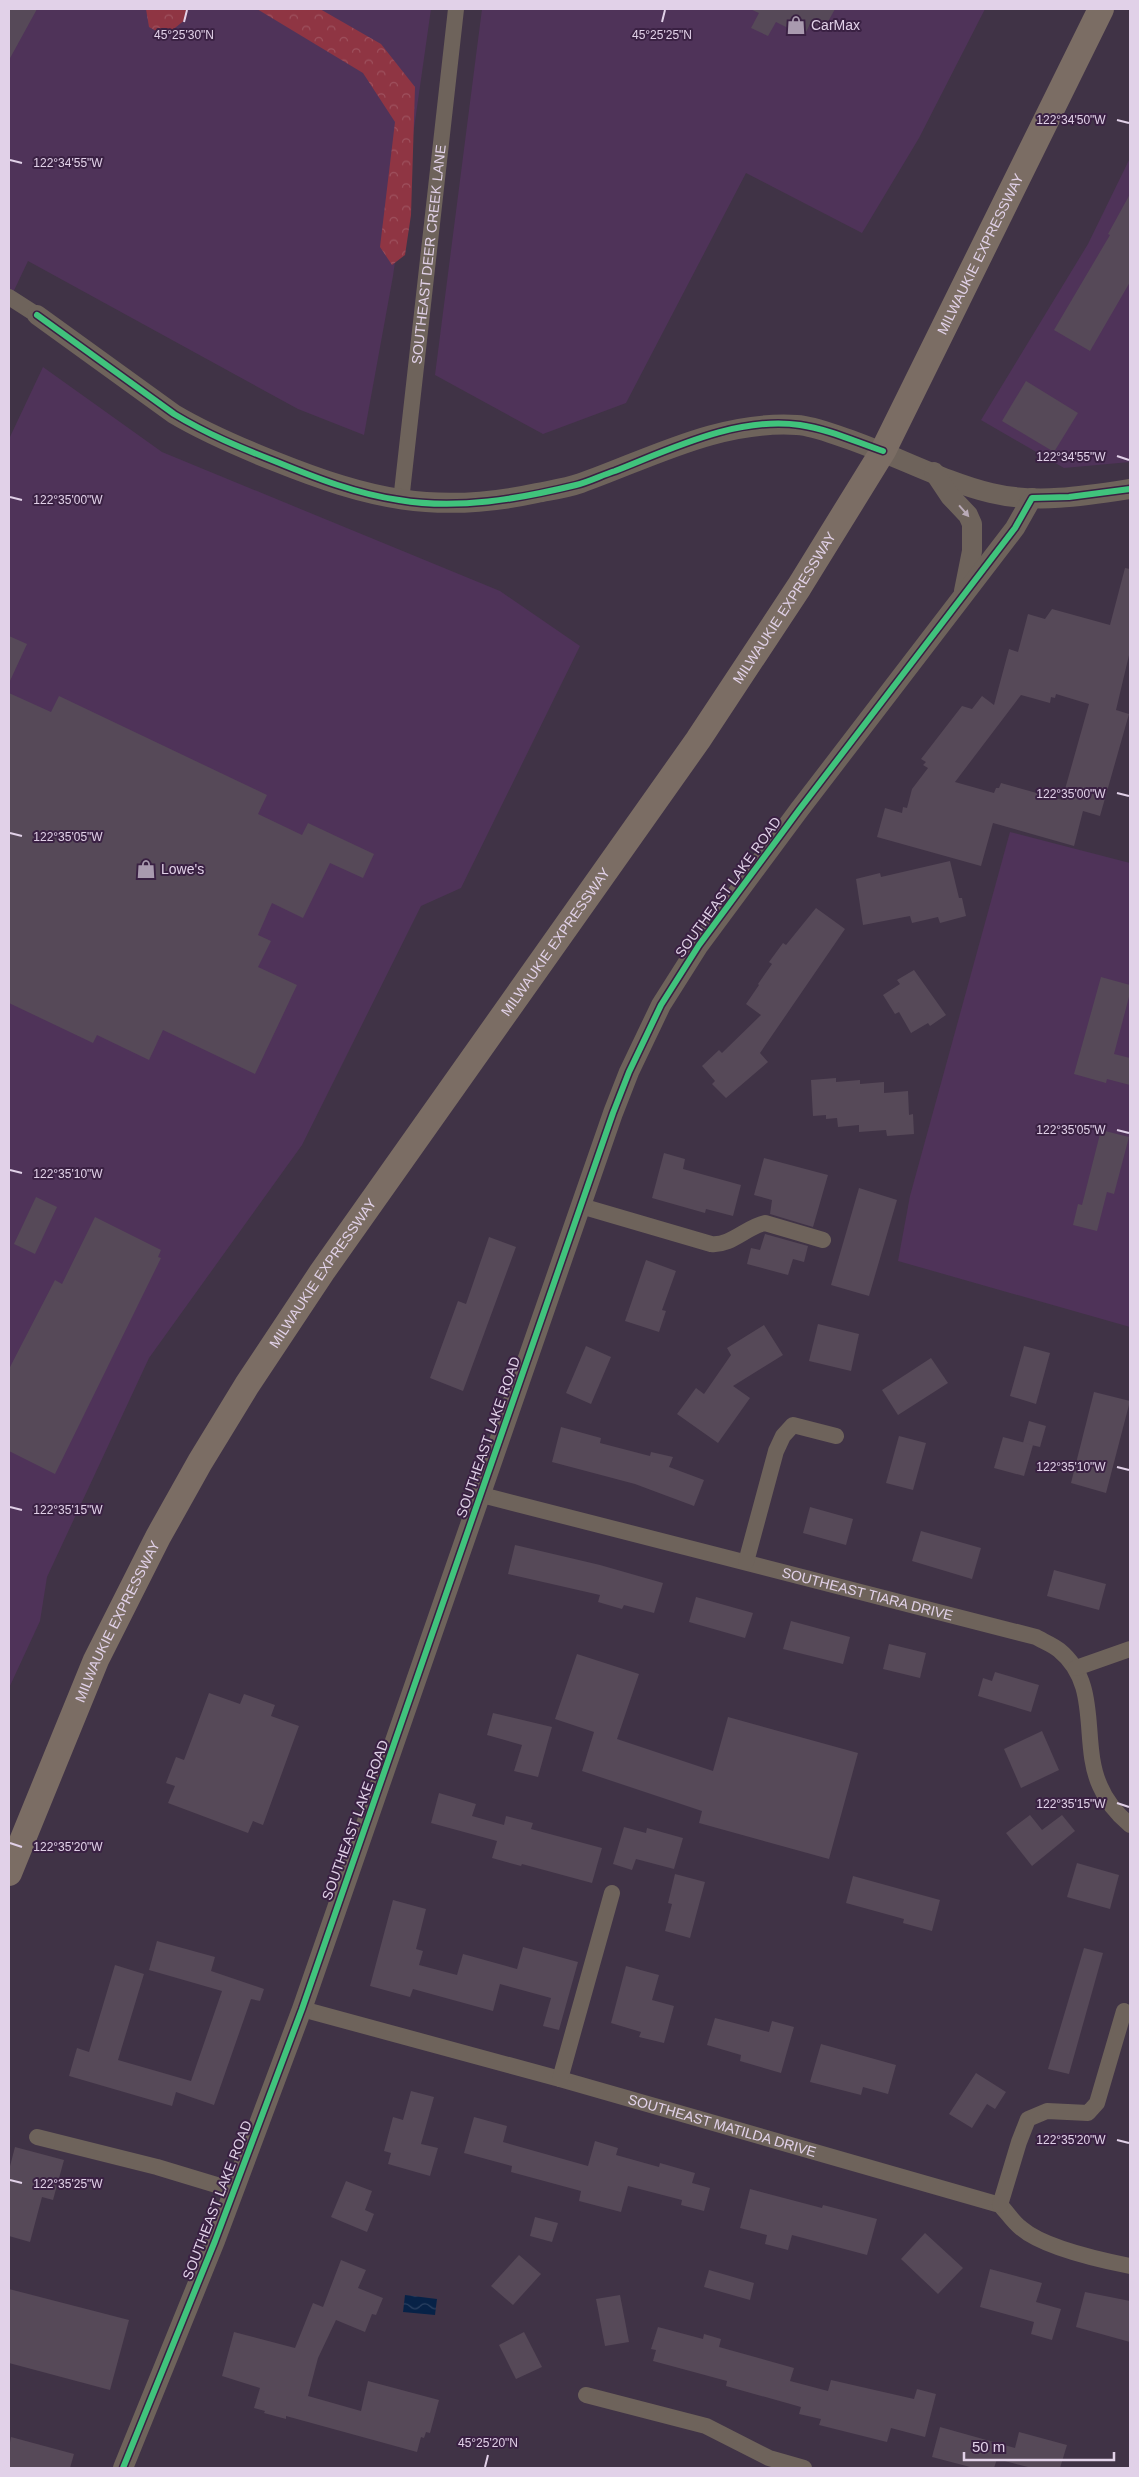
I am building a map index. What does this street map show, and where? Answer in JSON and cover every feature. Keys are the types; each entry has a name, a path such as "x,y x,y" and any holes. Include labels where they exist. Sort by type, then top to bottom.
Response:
{"highway":[{"name":"MILWAUKIE EXPRESSWAY","path":"9,1873 96,1660 158,1537 242,1394 322,1272 698,740 794,595 883,451 1102,9"}],"street":[{"name":"SOUTHEAST DEER CREEK LANE","path":"401,501 456,9"},
{"path":"9,297 38,315 196,428 300,471 356,490 401,501 464,503 516,498 569,487 700,438 738,428 799,425 824,431 883,451 989,493 1032,498 1069,497 1130,489"},
{"path":"934,472 950,496 968,515 972,524 972,551 964,593"},
{"name":"SOUTHEAST LAKE ROAD","path":"124,2468 211,2250 302,2009 629,1072 662,1005 711,929 1015,528 1032,498"},
{"path":"581,1206 711,1244 719,1245 765,1223 823,1240"},
{"path":"746,1562 776,1450 782,1436 793,1425 836,1436"},
{"name":"SOUTHEAST TIARA DRIVE","path":"482,1495 1036,1638 1059,1650 1076,1668 1087,1695 1095,1768 1099,1786 1114,1812 1130,1825"},
{"path":"1076,1668 1130,1649"},
{"path":"560,2079 612,1892"},
{"name":"SOUTHEAST MATILDA DRIVE","path":"302,2009 560,2079 1000,2205"},
{"path":"1124,2011 1098,2103 1088,2113 1047,2111 1028,2120 1019,2142 1000,2205 1020,2228 1037,2239 1100,2260 1130,2266"},
{"path":"37,2137 157,2167 233,2190"},
{"path":"586,2395 706,2426 767,2463 804,2468"}],"shaded area":[{"path":"9,9 431,9 393,276 364,435 298,409 28,261 9,301"},
{"path":"482,9 985,9 919,138 862,233 746,173 626,403 543,434 435,375"},
{"path":"1130,158 1130,462 1064,468 981,420 1088,244"},
{"path":"43,367 162,452 500,591 580,646 461,888 421,906 302,1145 149,1358 47,1577 40,1621 9,1688 9,439"},
{"path":"1010,832 1130,863 1130,1327 898,1261 910,1196"}],"green space":[{"path":"146,9 188,9 186,19 165,36 149,27"},
{"path":"257,9 320,9 381,44 415,87 411,215 405,255 392,265 380,247 395,122 363,73"}],"water":[{"path":"405,2295 437,2299 435,2315 403,2312"}],"building":[{"path":"9,9 37,9 9,60"},
{"name":"CarMax","path":"750,9 835,9 824,29 811,22 804,36 776,22 768,36 751,28 759,13"},
{"path":"1130,194 1130,282 1090,351 1054,330 1110,235 1108,234"},
{"path":"1026,381 1078,413 1054,452 1002,421"},
{"path":"1125,568 1130,569 1130,651 1116,710 1129,714 1100,816 1083,811 1074,846 993,823 981,866 877,837 885,808 902,813 903,807 907,808 912,789 928,768 923,765 926,762 921,759 962,706 972,709 982,696 994,705 1009,649 1018,652 1028,614 1045,619 1052,609 1110,625","holes":["1056,694 1089,704 1062,800 1001,783 994,793 955,782 1021,695 1050,703 1051,697 1055,698"]},
{"path":"9,636 27,644 9,683"},
{"name":"Lowe's","path":"9,693 51,712 59,696 267,795 258,814 302,835 308,823 374,854 363,878 330,863 303,918 272,903 258,935 271,941 258,967 297,985 255,1074 163,1030 149,1060 97,1035 93,1043 9,1003"},
{"path":"950,861 959,898 962,898 966,916 940,923 938,917 912,923 910,916 863,925 856,879 880,873 881,877"},
{"path":"816,908 845,929 760,1053 768,1062 726,1098 712,1084 715,1081 702,1066 719,1050 722,1053 761,1015 746,1004 772,964 769,962 783,943 786,945"},
{"path":"914,970 946,1015 930,1026 928,1023 911,1033 899,1012 895,1014 883,995 900,984 897,980"},
{"path":"1101,977 1130,985 1130,993 1114,1054 1130,1058 1130,1085 1107,1079 1106,1083 1074,1074"},
{"path":"836,1078 836,1082 860,1080 860,1084 884,1082 884,1093 908,1091 909,1115 913,1114 914,1134 887,1136 886,1130 859,1132 859,1125 838,1127 837,1118 826,1119 826,1115 813,1116 811,1080"},
{"path":"1101,1130 1129,1137 1114,1194 1107,1192 1097,1231 1073,1225 1078,1204 1082,1205"},
{"path":"664,1153 685,1159 683,1169 741,1185 733,1216 706,1209 705,1213 652,1198"},
{"path":"764,1158 828,1175 813,1227 770,1214 772,1200 754,1195"},
{"path":"859,1188 897,1200 869,1296 831,1285"},
{"path":"36,1197 57,1207 35,1254 14,1244"},
{"path":"95,1217 161,1250 158,1257 161,1258 55,1474 9,1451 9,1369 55,1280 62,1284"},
{"path":"765,1234 808,1246 804,1262 793,1259 788,1275 747,1264 751,1248 760,1250"},
{"path":"489,1237 516,1247 463,1391 430,1378 458,1301 466,1304"},
{"path":"646,1260 676,1271 662,1310 666,1311 659,1332 625,1321"},
{"path":"818,1324 859,1334 851,1371 809,1361"},
{"path":"764,1325 783,1355 733,1386 750,1398 718,1443 677,1414 696,1388 704,1394 731,1355 727,1348"},
{"path":"586,1346 611,1357 591,1404 566,1393"},
{"path":"1024,1346 1050,1353 1036,1404 1010,1396"},
{"path":"931,1358 948,1383 898,1415 882,1390"},
{"path":"1094,1392 1130,1401 1106,1493 1071,1483"},
{"path":"1029,1421 1046,1426 1040,1447 1023,1443"},
{"path":"561,1427 601,1438 600,1443 650,1456 651,1452 673,1457 669,1467 704,1480 694,1506 635,1484 552,1462"},
{"path":"899,1436 926,1443 913,1490 886,1483"},
{"path":"1003,1437 1033,1445 1024,1476 994,1468"},
{"path":"810,1507 853,1519 846,1545 803,1533"},
{"path":"921,1531 981,1548 972,1579 912,1561"},
{"path":"515,1545 600,1565 663,1583 654,1613 624,1605 622,1609 598,1602 600,1595 508,1574"},
{"path":"1054,1570 1106,1584 1099,1610 1047,1596"},
{"path":"696,1597 753,1613 745,1638 689,1622"},
{"path":"791,1621 850,1637 843,1664 783,1649"},
{"path":"889,1644 926,1653 920,1678 883,1669"},
{"path":"577,1654 639,1674 617,1739 713,1771 728,1717 858,1753 829,1859 699,1823 702,1811 582,1771 594,1732 555,1719"},
{"path":"995,1672 1039,1685 1031,1712 978,1696 983,1678 992,1681"},
{"path":"209,1693 240,1704 244,1694 275,1705 271,1716 299,1726 263,1825 253,1821 248,1833 168,1803 175,1786 166,1783 176,1757 184,1760"},
{"path":"493,1713 552,1727 538,1777 514,1771 522,1745 487,1735"},
{"path":"1042,1731 1059,1770 1021,1788 1004,1749"},
{"path":"439,1793 476,1804 472,1816 504,1825 506,1816 533,1823 531,1829 602,1848 592,1883 492,1858 497,1841 431,1823"},
{"path":"1030,1815 1042,1830 1062,1815 1075,1831 1032,1866 1006,1833"},
{"path":"624,1827 646,1833 647,1828 683,1838 674,1869 636,1859 632,1870 613,1864"},
{"path":"1077,1863 1119,1875 1110,1909 1067,1897"},
{"path":"675,1874 705,1882 690,1938 665,1931 672,1904 668,1903"},
{"path":"853,1876 940,1900 932,1931 903,1923 904,1919 846,1903"},
{"path":"393,1900 426,1909 416,1949 423,1951 419,1965 457,1975 463,1954 517,1969 523,1947 578,1962 559,2030 543,2026 551,1998 500,1984 493,2011 413,1989 410,1997 370,1986"},
{"path":"157,1941 215,1957 211,1971 264,1989 260,2001 251,1999 214,2105 176,2092 172,2106 69,2076 77,2048 89,2052 115,1965 144,1974 118,2060 191,2081 222,1991 149,1970"},
{"path":"1084,1948 1103,1953 1069,2074 1048,2069"},
{"path":"626,1966 659,1975 652,2000 674,2006 664,2043 639,2037 641,2032 611,2023"},
{"path":"715,2018 769,2032 772,2021 794,2027 781,2073 740,2061 741,2055 707,2045"},
{"path":"821,2044 896,2065 888,2094 863,2087 861,2095 810,2082"},
{"path":"976,2073 1006,2092 995,2109 987,2104 972,2128 949,2114"},
{"path":"411,2091 434,2097 421,2144 438,2148 430,2176 388,2164 391,2153 384,2151 393,2117 403,2120"},
{"path":"474,2117 507,2126 503,2142 588,2166 595,2141 618,2148 616,2155 659,2167 660,2163 695,2173 692,2183 710,2188 704,2211 681,2205 682,2200 628,2186 621,2212 579,2201 581,2191 511,2172 512,2166 464,2153"},
{"path":"15,2147 64,2160 53,2200 42,2197 30,2242 9,2236 9,2170"},
{"path":"346,2181 372,2191 365,2210 374,2214 367,2232 331,2217"},
{"path":"750,2189 822,2208 823,2205 877,2219 867,2255 792,2235 788,2250 765,2244 767,2235 740,2228"},
{"path":"535,2217 558,2223 552,2242 530,2236"},
{"path":"925,2233 963,2268 938,2294 901,2259"},
{"path":"519,2255 541,2274 513,2305 491,2286"},
{"path":"341,2260 366,2270 358,2288 383,2298 376,2315 372,2314 365,2332 336,2320 318,2358 308,2396 361,2411 368,2381 439,2400 430,2433 426,2432 424,2438 421,2437 417,2452 286,2416 286,2419 264,2413 265,2411 254,2408 260,2388 222,2376 234,2332 295,2348 313,2303 323,2307"},
{"path":"990,2269 1042,2283 1036,2302 1061,2309 1052,2340 1031,2334 1034,2322 980,2307"},
{"path":"709,2270 754,2283 750,2300 704,2287"},
{"path":"9,2289 129,2320 110,2390 9,2363"},
{"path":"1085,2292 1130,2301 1130,2342 1076,2327"},
{"path":"620,2295 629,2342 605,2346 596,2299"},
{"path":"658,2327 703,2339 704,2334 721,2339 719,2347 794,2368 790,2381 828,2391 831,2380 914,2399 917,2389 936,2394 925,2437 891,2428 887,2442 819,2425 821,2419 799,2414 801,2407 726,2386 727,2381 653,2361 656,2350 651,2349"},
{"path":"524,2332 542,2367 516,2379 499,2345"},
{"path":"940,2427 1015,2448 1019,2432 1067,2445 1060,2468 1032,2468 997,2459 994,2468 974,2468 932,2457"},
{"path":"11,2437 74,2454 70,2468 9,2468"}],"cycle path":[{"path":"37,315 174,414 199,428 237,446 352,490 399,500 443,504 488,502 554,490 586,482 705,436 752,425 776,423 800,425 831,433 883,451"},
{"path":"123,2468 215,2241 302,2009 613,1113 629,1072 661,1005 699,945 799,810 1015,528 1032,498 1069,497 1130,489"}],"place":[{"name":"CarMax","path":"796,25"},
{"name":"Lowe's","path":"146,869"}]}
